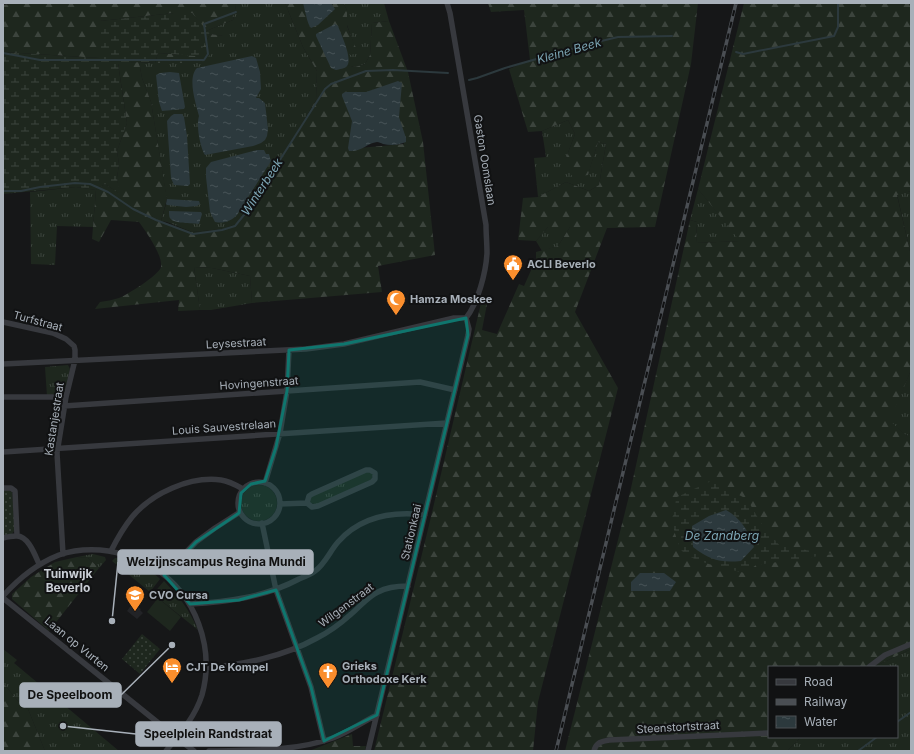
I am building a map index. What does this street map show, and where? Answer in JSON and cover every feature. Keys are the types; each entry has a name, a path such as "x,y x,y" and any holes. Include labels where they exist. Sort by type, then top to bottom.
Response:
{"street":[{"name":"Gaston Oomslaan","path":"447,3 450,13 486,225 487,253 485,265 477,300 466,318"},
{"name":"Leysestraat","path":"3,364 323,348 454,318 466,318"},
{"name":"Stationkaai","path":"368,751 468,335 466,318"},
{"name":"Turfstraat","path":"3,322 53,333 66,339 74,346 75,360"},
{"path":"265,483 280,434 287,391 289,350"},
{"name":"Kastanjestraat","path":"63,554 58,448 64,406 75,360"},
{"name":"Hovingenstraat","path":"64,406 420,382 455,390"},
{"path":"3,398 66,397"},
{"name":"Louis Sauvestrelaan","path":"3,452 447,423"},
{"path":"280,504 307,503 312,507 318,506 372,482 375,479 375,473 373,471 366,470 312,494 309,496 307,503"},
{"path":"111,551 124,527 133,516 144,505 170,489 204,479 231,482 243,489"},
{"path":"255,482 265,483 269,484 276,491 280,500 279,509 271,520 257,523 247,520 240,512 238,503 240,493 247,486 255,482"},
{"path":"3,488 11,488 15,491 16,535"},
{"path":"164,575 196,542 240,512"},
{"path":"190,604 239,600 276,590 315,571 343,537 371,519 396,513 425,515"},
{"path":"262,523 276,590 314,698 324,741"},
{"path":"3,538 16,535 21,537 28,543 39,564"},
{"path":"3,597 21,577 39,564 63,554 90,550 111,551 137,559 164,575 190,604 200,626 206,652 204,684 199,704 194,715 166,751"},
{"name":"Wilgenstraat","path":"206,668 264,659 297,648 334,627 378,592 398,586 408,586"},
{"name":"Laan op Vurten","path":"3,597 194,751"},
{"path":"870,666 885,656 911,644"},
{"path":"208,751 294,748 336,737 377,715"},
{"name":"Steenstortstraat","path":"594,751 596,745 600,742 609,740 768,733"}],"highlighted area":[{"path":"466,318 468,335 377,715 324,741 311,687 276,590 239,600 190,604 164,575 196,542 239,513 241,493 251,484 265,481 276,447 287,391 289,350 344,344"}],"shaded area":[{"name":"CVO Cursa","path":"132,604 141,609 140,610 143,613 137,619 127,611"}],"green space":[{"path":"17,3 235,3 236,5 233,20 206,31 192,13 174,13 100,21 100,58 3,52 3,5"},
{"path":"235,3 285,3 303,47 317,71 316,100 274,171 236,224 223,229 192,232 161,221 167,201 151,102 142,78 139,62 155,63 223,36 210,34 206,31 233,20 236,5"},
{"path":"285,3 343,3 347,10 347,26 358,53 350,55 337,27 331,61 355,67 365,64 370,55 372,23 389,21 408,72 423,142 435,255 378,266 382,292 252,303 250,276 212,268 194,267 200,310 178,311 179,300 95,309 100,302 119,298 129,293 149,280 159,271 161,267 157,250 139,222 111,220 99,242 92,239 96,190 105,184 119,193 117,178 119,164 117,151 127,123 118,63 139,62 142,78 151,102 167,199 161,221 192,232 223,229 236,224 274,171 316,100 317,71 303,47","holes":["403,130 404,144 359,148"]},
{"path":"343,3 384,3 389,21 372,23 370,55 365,64 355,67 331,62 337,27 357,53 347,25 347,10"},
{"path":"488,3 698,3 691,64 655,227 607,228 575,312 618,388 538,702 533,751 374,751 481,303 487,304 482,330 497,334 519,284 524,286 536,259 536,252 558,246 570,227 548,227 536,241 518,240 523,198 538,197 566,182 589,191 599,185 606,144 598,142 588,175 573,177 566,169 566,158 575,134 568,120 542,131 528,132 509,69 530,60 524,10 491,12"},
{"path":"744,3 911,3 911,191 897,195 911,256 911,370 890,421 907,436 911,432 911,649 876,666 768,666 768,738 800,738 787,751 565,751 631,488 690,220 697,222 696,243 740,241 698,189"},
{"path":"174,13 192,13 210,34 198,56 158,53 155,63 139,62 118,64 127,123 117,151 119,164 117,178 120,194 105,184 96,190 76,187 3,194 3,52 99,58 100,21"},
{"path":"210,34 224,36 205,61 188,63 155,63 158,53 198,56"},
{"path":"568,120 575,134 566,158 588,174 598,142 606,144 599,185 589,191 566,182 538,197 534,158 546,157 542,131"},
{"path":"76,187 96,190 93,227 57,226 55,265 31,264 30,192"},
{"path":"698,189 741,241 696,243 697,222 690,220"},
{"path":"911,191 911,256 897,194"},
{"path":"548,227 570,227 558,246 542,251 536,241"},
{"path":"194,267 212,268 250,276 252,303 211,310 200,310"},
{"path":"68,365 70,369 64,395 47,396 45,367"},
{"path":"911,370 911,432 907,436 889,421"},
{"path":"367,471 373,474 372,479 317,505 311,503 311,497"},
{"path":"711,481 747,499 761,523 780,546 833,554 756,565 746,573 712,565 687,555 681,549 673,525 673,514 677,497"},
{"path":"263,485 272,490 276,496 276,510 272,516 263,521 255,521 246,516 242,510 241,499 246,490 252,486"},
{"path":"3,490 12,492 15,530 12,534 3,536"},
{"path":"93,554 105,557 106,560 99,568 88,558 77,557"},
{"path":"77,557 88,558 99,568 49,631 12,599 12,594 31,577 55,562"},
{"path":"115,558 125,560 139,566 160,579 150,592 112,561"},
{"path":"164,581 184,604 198,630 153,594"},
{"path":"158,598 181,617 170,631 147,612"},
{"path":"142,634 160,649 140,674 122,659"},
{"path":"3,649 17,660 14,663 119,751 45,751 28,709 23,707 3,683"},
{"path":"911,649 911,751 787,751 800,738 898,738 898,666 876,666"},
{"path":"3,683 23,707 28,709 45,751 3,751"},
{"path":"352,734 353,746 366,746 365,751 309,751"}],"water":[{"path":"303,3 331,3 335,9 318,25 311,28 307,20"},
{"path":"335,24 338,26 342,35 349,58 346,67 336,70 331,68 316,36 316,34"},
{"path":"252,56 256,58 260,72 261,89 256,98 259,98 265,103 268,129 267,136 261,143 253,146 205,155 199,136 199,116 192,84 194,72 197,68"},
{"path":"170,72 179,73 185,107 184,109 162,111 159,102 156,75"},
{"path":"398,81 402,83 399,117 406,142 392,145 377,142 361,149 349,151 348,148 352,121 342,94 345,92 366,92"},
{"path":"174,114 182,114 184,117 187,136 190,184 188,186 174,185 171,178 167,121"},
{"path":"257,150 264,150 266,154 269,154 271,161 237,215 227,222 215,222 210,212 206,168 211,162"},
{"path":"167,199 199,201 200,204 197,206 186,207 167,205"},
{"path":"169,211 201,212 202,214 199,224 183,223 172,220"},
{"name":"De Zandberg","path":"726,510 740,521 754,547 741,561 716,560 710,558 693,547 692,526 709,516"},
{"path":"640,573 664,573 676,582 670,591 631,591 631,582"}],"waterway":[{"name":"Kleine Beek","path":"736,52 743,54 834,36 838,27 838,3"},
{"path":"3,53 40,60 204,60 208,54 204,24 236,12"},
{"name":"Kleine Beek","path":"469,80 505,68 618,37 672,36"},
{"name":"Winterbeek","path":"3,191 21,191 75,183 90,184 108,192 133,209 156,220 193,234 222,230 235,226 248,210 325,89 331,84 366,71 393,70 448,73"},
{"path":"898,721 911,712"},
{"path":"858,751 876,738"}],"railway":[{"path":"556,751 736,3"}],"place":[{"name":"ACLI Beverlo","path":"513,281"},
{"name":"Hamza Moskee","path":"396,316"},
{"name":"CVO Cursa","path":"135,612"},
{"name":"Welzijnscampus Regina Mundi","path":"112,621"},
{"name":"De Speelboom","path":"172,645"},
{"name":"CJT De Kompel","path":"172,684"},
{"name":"Grieks Orthodoxe Kerk","path":"328,689"},
{"name":"Speelplein Randstraat","path":"63,726"}],"district":[{"name":"Tuinwijk Beverlo","path":"68,581"}]}
